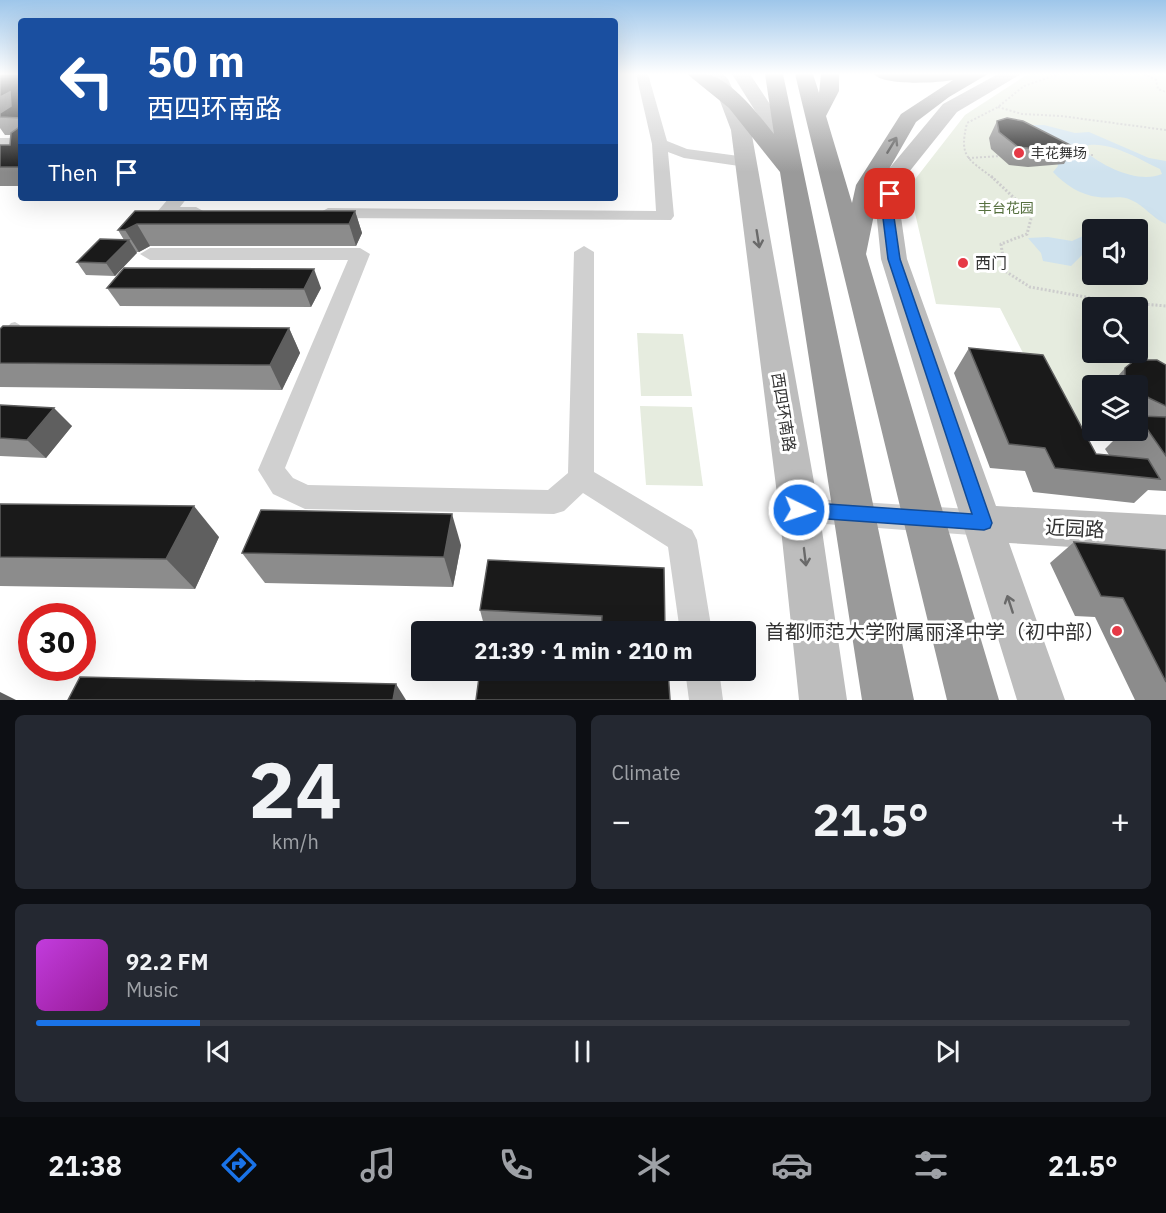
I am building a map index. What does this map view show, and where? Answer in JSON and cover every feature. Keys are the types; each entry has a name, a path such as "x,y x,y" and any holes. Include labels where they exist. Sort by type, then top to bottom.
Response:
{"highway":[{"path":"741,107 749,114 790,173"},
{"path":"779,107 888,700"},
{"path":"813,107 973,700"},
{"path":"816,115 821,107"},
{"path":"854,258 868,185 908,118 912,107"},
{"path":"908,118 923,107"}],"street":[{"path":"309,213 665,216 660,144 650,107"},
{"name":"西四环南路","path":"732,107 741,130 748,172 799,510 823,700"},
{"path":"762,107 779,133 888,700"},
{"path":"952,107 898,171 888,210 894,259 984,523 1041,700"},
{"path":"816,115 973,700"},
{"path":"660,144 748,172 779,133"},
{"path":"0,143 18,143"},
{"path":"0,158 18,157"},
{"path":"829,170 894,259"},
{"path":"175,201 166,212 214,212"},
{"path":"150,254 360,254 271,470 283,486 305,497 554,502 581,478 584,252"},
{"path":"581,478 682,540 694,621"},
{"path":"799,510 984,523"},
{"name":"近园路","path":"984,523 1166,534"},
{"path":"703,681 706,700"}],"lane":[{"path":"0,341 15,325"}],"path":[{"path":"997,107 967,123 962,145 966,158 1004,186 1032,214 1027,234 1001,244 1005,271 1030,286 1108,300 1166,306"},
{"path":"1000,107 1022,114 1061,116 1166,130"},
{"path":"1060,154 1093,155"},
{"path":"966,158 1013,156"}],"green space":[{"name":"丰台花园","path":"978,107 1166,107 1166,438 1148,436 1148,375 1082,375 1082,431 1062,429 1000,308 936,304 909,187 965,115"},
{"path":"637,333 683,334 692,396 641,396"},
{"path":"640,406 692,407 703,486 646,485"}],"water":[{"path":"1032,125 1044,125 1075,133 1089,132 1149,158 1166,161 1166,224 1131,200 1092,196 1068,185 1053,172 1058,166 1056,159 1025,128","holes":["1098,145 1134,156 1160,169 1162,174 1143,177 1112,168 1086,152 1085,147"]},
{"path":"1082,236 1082,255 1071,266 1043,261 1041,253 1028,238 1048,237 1072,241"}],"building":[{"path":"10,107 18,107 18,118 0,117 0,113"},
{"path":"1007,118 1023,121 1074,147 1037,149 1018,147 999,132 997,121"},
{"path":"18,128 18,167 0,167 0,145 10,145 11,133"},
{"path":"135,211 355,211 349,224 137,224 125,230 118,230"},
{"path":"100,239 129,240 106,263 77,262"},
{"path":"124,268 314,269 304,289 107,288"},
{"path":"3,326 289,328 270,365 0,363 0,329"},
{"path":"969,348 1043,355 1082,428 1082,441 1089,441 1096,454 1148,459 1160,479 1055,468 1045,448 1009,444"},
{"path":"1148,360 1157,360 1166,365 1166,406 1148,397 1148,375 1125,375 1125,368 1131,363 1148,363"},
{"path":"0,405 54,408 27,440 0,438"},
{"path":"1148,416 1166,417 1166,456 1148,430"},
{"path":"0,504 194,506 166,559 0,557"},
{"path":"261,510 452,514 444,557 242,553"},
{"path":"1074,542 1166,550 1166,682 1123,598 1101,596"},
{"path":"488,560 664,568 665,621 602,621 602,616 480,610"},
{"path":"96,677 396,684 393,700 68,700 78,681 96,681"},
{"path":"479,681 669,681 670,700 476,700"}],"place":[{"name":"丰花舞场","path":"1019,153"},
{"name":"西门","path":"963,263"},
{"name":"首都师范大学附属丽泽中学（初中部）","path":"1117,631"}],"route":[{"path":"799,510 984,523 894,259 888,210 890,194"}]}
